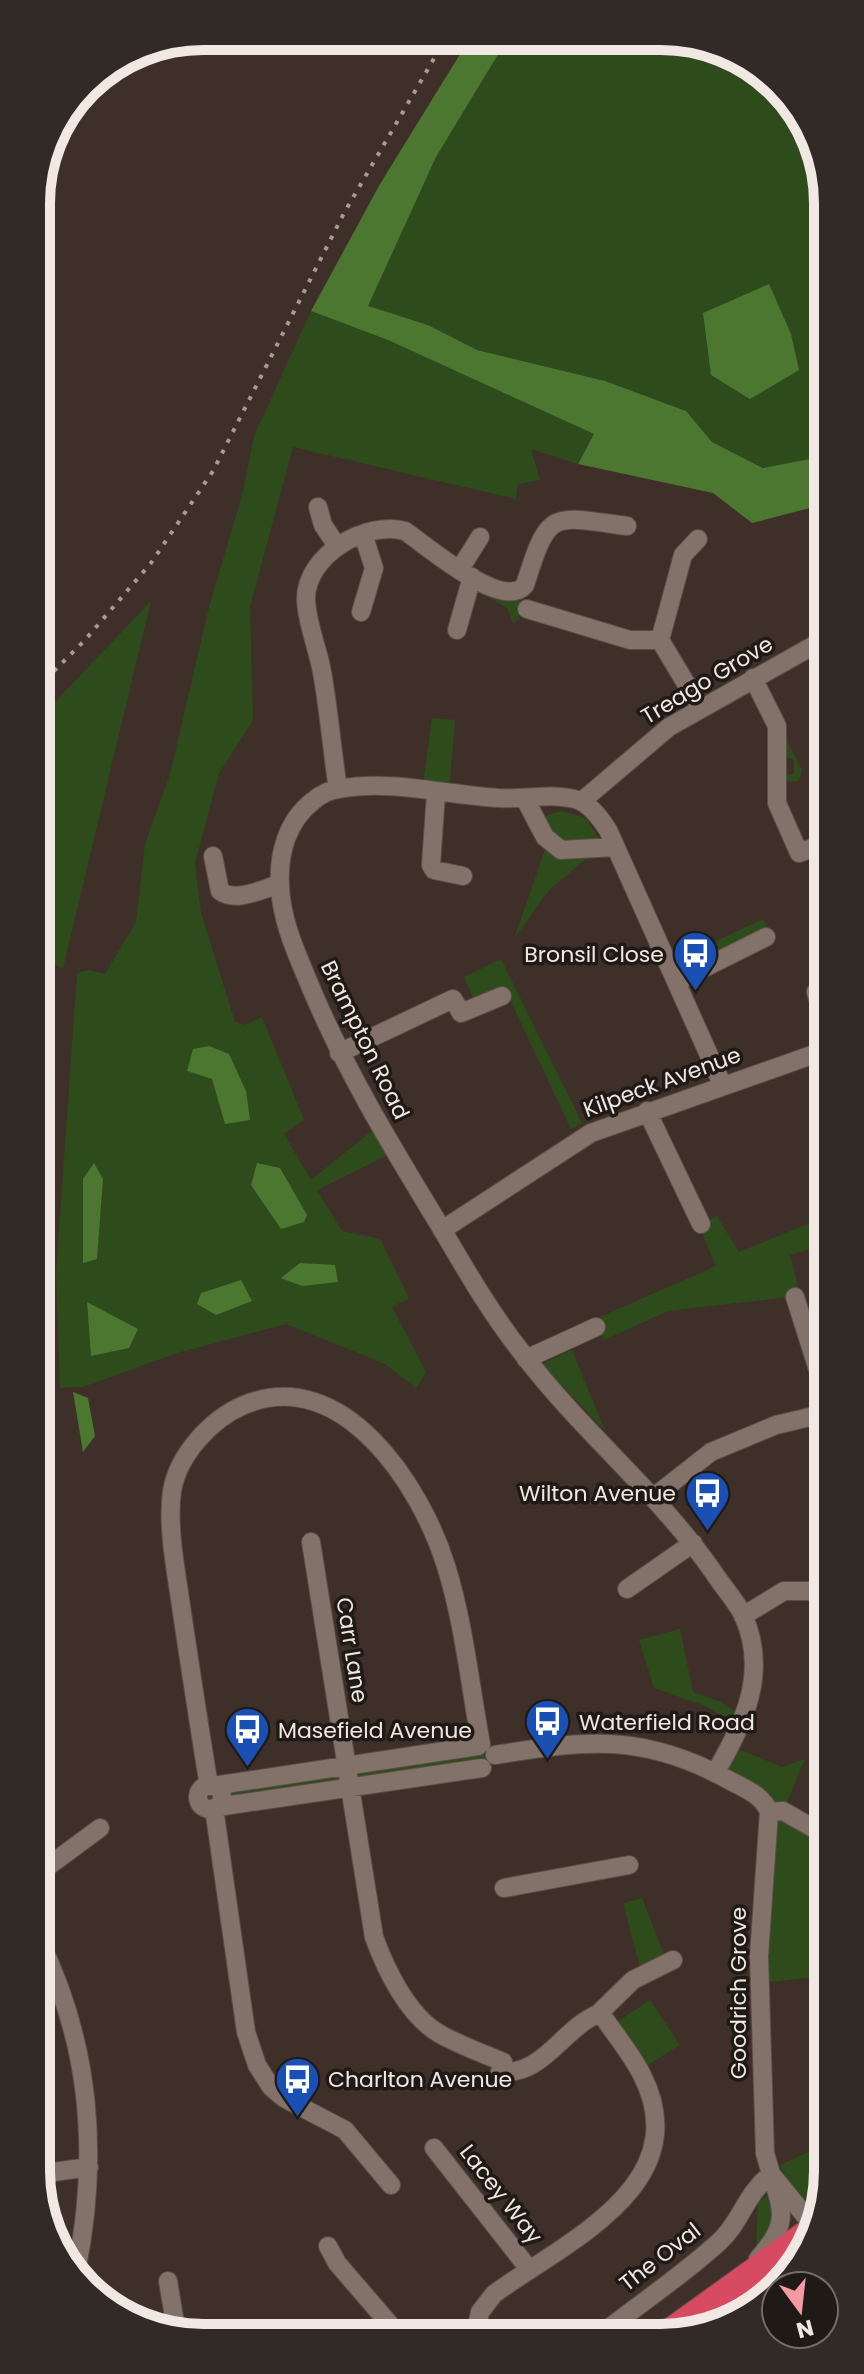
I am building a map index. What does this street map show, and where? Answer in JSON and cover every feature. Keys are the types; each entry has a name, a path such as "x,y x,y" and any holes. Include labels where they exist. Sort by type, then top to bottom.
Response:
{"highway":[{"path":"684,2322 796,2242"}],"street":[{"path":"318,507 323,525 337,546"},
{"path":"627,526 569,518 556,521 541,535 525,585 514,593 500,592 466,573 405,531 380,528 337,546 315,574 306,599 323,675 338,789 376,787 582,801 599,816 615,847 722,1084"},
{"path":"361,612 374,568 363,534"},
{"path":"457,630 466,573 480,537"},
{"path":"698,539 683,555 660,640 700,707"},
{"path":"527,609 630,640 660,640"},
{"name":"Treago Grove","path":"582,801 645,747 700,707 814,645"},
{"path":"753,678 777,726 777,803 799,853 814,847"},
{"name":"Brampton Road","path":"338,789 322,794 294,821 284,841 280,884 295,949 339,1053 460,1264 526,1359 655,1496 693,1543 743,1616 752,1655 754,1690 743,1724 715,1773"},
{"path":"436,793 431,865 434,870 463,876"},
{"path":"525,799 545,837 561,850 615,847"},
{"path":"213,856 220,891 225,895 233,897 280,884"},
{"path":"676,982 766,937"},
{"path":"339,1053 453,999 461,1013 502,996"},
{"name":"Kilpeck Avenue","path":"442,1230 499,1195 575,1141 647,1111 814,1054"},
{"path":"647,1111 701,1224"},
{"path":"795,1297 814,1357"},
{"path":"526,1359 596,1327"},
{"path":"391,2185 345,2130 284,2098 271,2087 257,2065 246,2032 215,1808 222,1796 211,1786 174,1555 172,1490 187,1455 206,1431 235,1409 263,1397 288,1395 317,1400 350,1419 386,1456 428,1518 447,1568 484,1753"},
{"path":"655,1496 711,1452 776,1425 814,1416"},
{"name":"Carr Lane","path":"311,1542 374,1937 382,1960 409,2004 437,2033 502,2066 523,2070 585,2020 598,2014"},
{"path":"627,1589 693,1543"},
{"path":"743,1616 784,1591 811,1591"},
{"path":"211,1786 345,1766 560,1744 630,1743 662,1751 715,1773 756,1795 769,1812 783,1811 814,1829"},
{"path":"215,1808 349,1787 484,1753"},
{"name":"Goodrich Grove","path":"728,2289 776,2239 781,2228 780,2202 765,2153 759,1956 769,1812"},
{"path":"50,1865 100,1828"},
{"path":"504,1888 629,1865"},
{"path":"479,2324 487,2302 618,2205 648,2165 653,2128 647,2089 642,2074 604,2018 598,2014 633,1980 673,1960"},
{"path":"50,1970 73,2033 85,2089 89,2167 87,2215 78,2259"},
{"name":"Lacey Way","path":"434,2148 529,2269"},
{"path":"50,2172 89,2167"},
{"name":"Goodrich Grove","path":"771,2174 806,2219"},
{"name":"The Oval","path":"614,2324 720,2241 738,2218 749,2193 771,2174"},
{"path":"328,2246 337,2263 390,2324"},
{"path":"168,2281 175,2321"}],"green space":[{"path":"463,50 501,50 436,157 368,306 428,325 477,350 605,381 686,411 712,442 763,468 814,458 814,507 752,523 713,493 578,464 594,434 388,340 311,311 380,184"},
{"path":"501,50 671,50 710,58 754,82 794,126 811,173 814,193 814,458 764,468 712,442 686,411 605,381 477,350 428,325 367,306 436,157"},
{"path":"769,284 791,334 799,370 750,399 711,375 703,313"},
{"path":"311,311 388,340 594,434 578,464 531,449 540,480 518,484 516,499 293,447 250,607 253,721 219,773 195,863 201,913 235,1022 245,1025 262,1017 304,1120 284,1134 311,1180 378,1126 394,1152 317,1190 342,1231 380,1239 409,1298 392,1307 426,1372 416,1388 385,1364 286,1324 177,1353 83,1387 60,1388 56,1273 77,973 89,970 105,974 136,922 145,844 170,774 209,607 243,492 254,436"},
{"path":"481,592 520,597 519,619 513,623 507,608"},
{"path":"151,601 63,968 50,964 50,707"},
{"path":"432,718 455,720 449,794 422,792"},
{"path":"784,735 802,770 799,781 783,782 784,775 794,774 794,760 785,756"},
{"path":"562,811 586,818 600,841 559,841 540,817"},
{"path":"547,844 565,858 586,859 549,890 514,939"},
{"path":"763,919 770,933 685,973 678,959"},
{"path":"501,959 582,1123 571,1129 506,991 475,1002 464,977"},
{"path":"209,1046 229,1054 246,1091 250,1120 225,1124 212,1079 187,1071 193,1049"},
{"path":"94,1163 103,1179 97,1259 83,1263 83,1179"},
{"path":"257,1163 280,1168 307,1215 304,1222 281,1229 251,1185"},
{"path":"717,1216 739,1252 814,1221 814,1248 790,1255 800,1296 668,1311 604,1340 593,1320 716,1266 699,1226"},
{"path":"300,1263 335,1265 338,1282 302,1286 281,1278"},
{"path":"241,1280 252,1301 216,1315 197,1304 201,1293"},
{"path":"87,1302 138,1329 129,1348 91,1356"},
{"path":"572,1350 605,1431 542,1364"},
{"path":"73,1392 88,1398 95,1436 83,1452"},
{"path":"680,1629 693,1692 721,1702 745,1718 740,1730 708,1707 654,1688 639,1640"},
{"path":"481,1744 492,1749 494,1762 486,1768 214,1808 202,1806 199,1794 205,1786"},
{"path":"731,1746 782,1767 805,1759 783,1811 814,1829 814,1977 759,1983 769,1812 715,1773"},
{"path":"642,1898 665,1957 640,1967 623,1903"},
{"path":"650,2000 680,2045 646,2066 617,2022"},
{"path":"814,2149 811,2199 799,2204 780,2165"},
{"path":"769,2195 774,2223 756,2248 758,2202"}],"railway":[{"path":"50,675 85,640 151,563 213,471 344,213 439,50"}],"place":[{"name":"Bronsil Close","path":"695,993"},
{"name":"Wilton Avenue","path":"707,1532"},
{"name":"Waterfield Road","path":"548,1761"},
{"name":"Masefield Avenue","path":"247,1769"},
{"name":"Charlton Avenue","path":"297,2118"}]}
